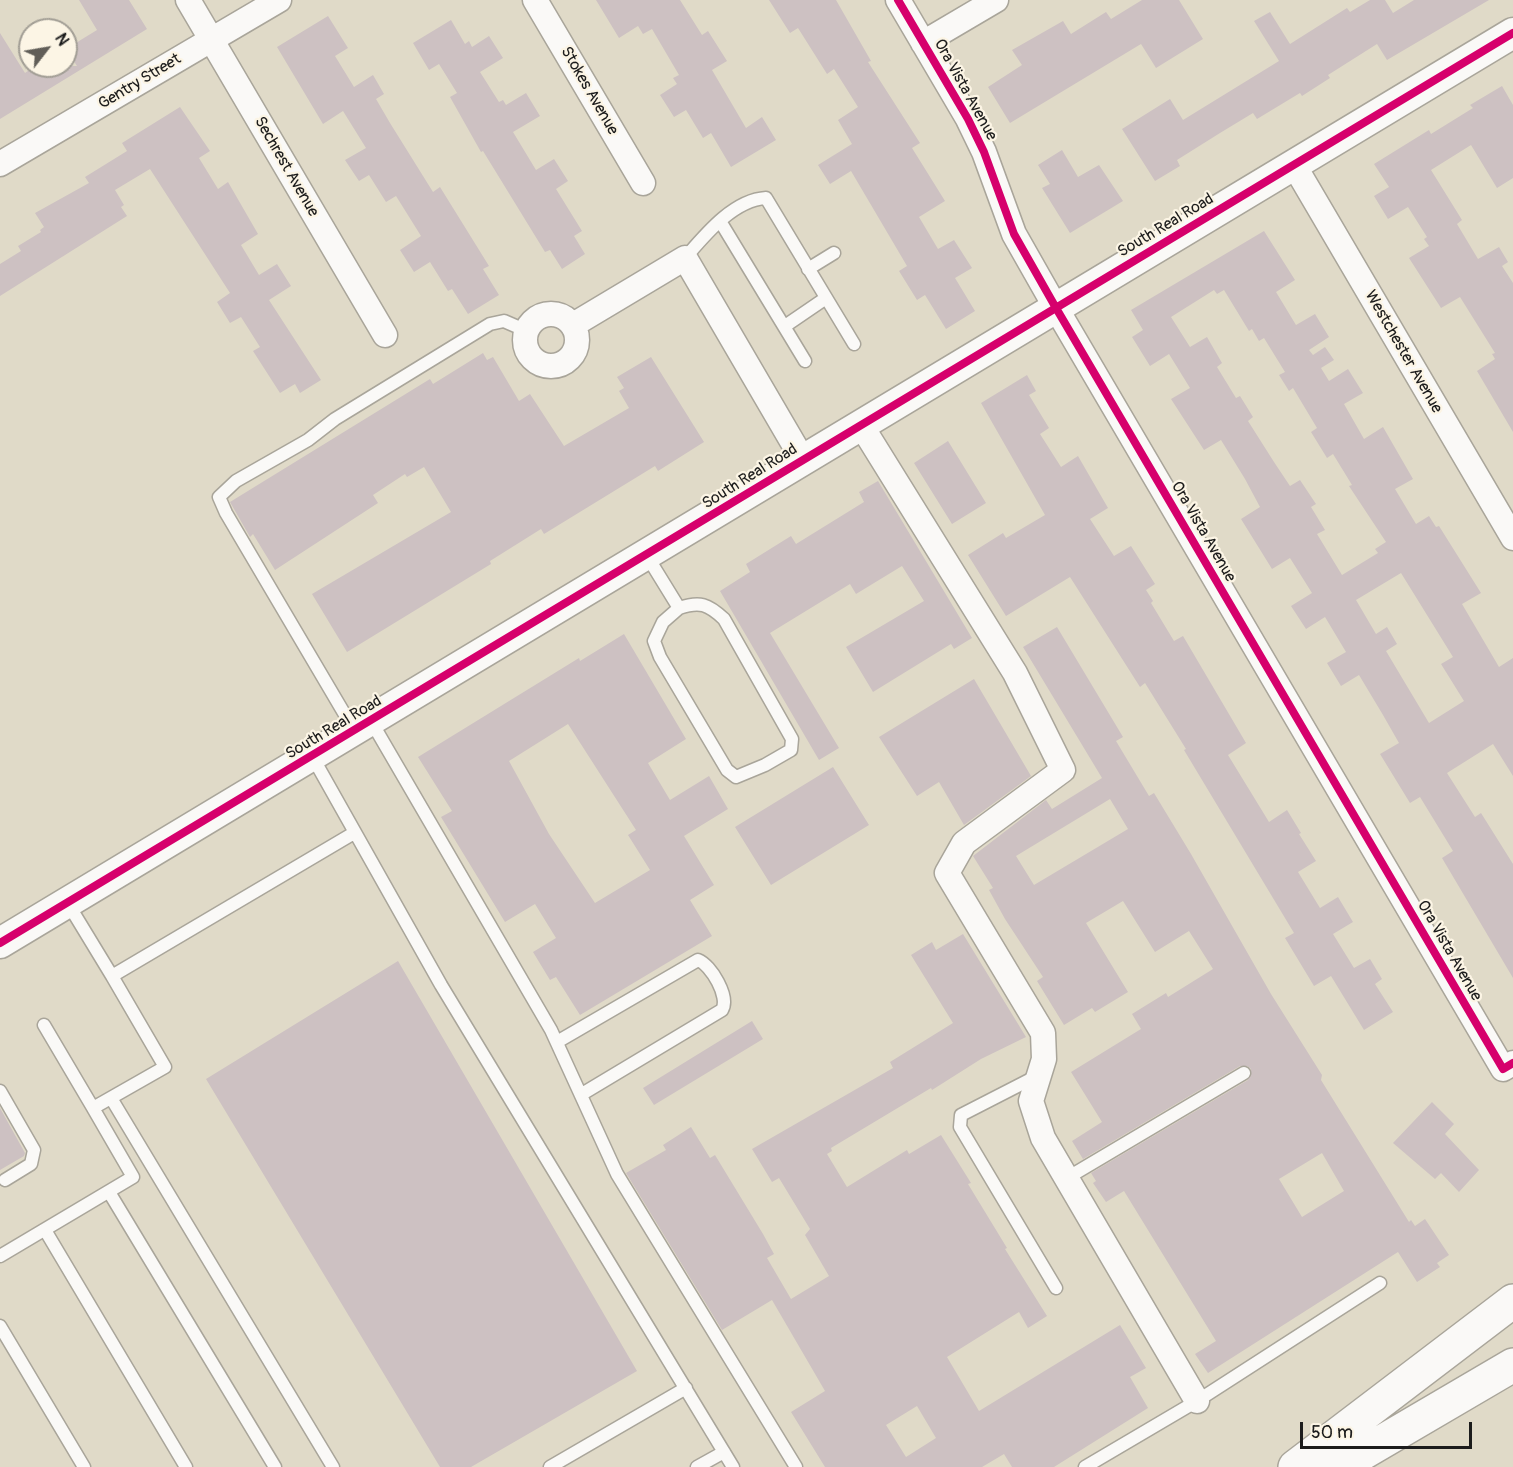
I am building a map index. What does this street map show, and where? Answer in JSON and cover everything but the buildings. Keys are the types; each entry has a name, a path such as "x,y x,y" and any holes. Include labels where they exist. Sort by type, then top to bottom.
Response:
{"highway":[{"path":"1295,1467 1513,1301"},
{"path":"1339,1467 1513,1365"}],"street":[{"name":"Sechrest Avenue","path":"188,0 385,335"},
{"name":"Gentry Street","path":"0,164 279,0"},
{"name":"Stokes Avenue","path":"535,0 643,183"},
{"name":"Ora Vista Avenue","path":"898,0 968,119 984,152 1014,234 1056,308 1508,1066"},
{"path":"923,43 996,0"},
{"name":"South Real Road","path":"0,943 647,556 1513,33"},
{"name":"Westchester Avenue","path":"1294,165 1513,538"},
{"path":"573,325 685,258 803,460"},
{"path":"546,314 566,318 573,325 577,334 574,354 557,366 537,362 525,345 527,331 536,318 546,314"},
{"path":"861,425 1015,673 1063,770 964,843 947,873 1043,1033 1044,1059 1031,1101 1043,1138 1197,1401"}],"lane":[{"path":"685,258 720,221 753,199 766,198 854,344"},
{"path":"720,221 805,361"},
{"path":"808,268 834,253"},
{"path":"785,326 826,298"},
{"path":"527,331 504,321 490,324 335,419 308,440 236,481 219,497 226,513 363,726 557,1042 617,1174 796,1467"},
{"path":"647,556 678,608"},
{"path":"696,602 710,606 724,619 792,739 791,750 765,765 736,777 727,770 660,657 654,641 663,622 678,608 696,602"},
{"path":"312,756 447,995 733,1467"},
{"path":"112,976 354,833"},
{"path":"67,902 165,1066 93,1108"},
{"path":"557,1042 698,960 705,963 724,998 725,1004 722,1010 582,1094"},
{"path":"0,1256 133,1177 44,1024"},
{"path":"1066,1178 1244,1073"},
{"path":"1040,1074 961,1115 960,1126 1056,1288"},
{"path":"0,1091 34,1150 31,1164 5,1179"},
{"path":"111,1098 333,1467"},
{"path":"109,1192 275,1467"},
{"path":"45,1230 186,1467"},
{"path":"1085,1467 1197,1401 1380,1283"},
{"path":"0,1326 84,1467"},
{"path":"550,1467 686,1388"},
{"path":"697,1467 724,1452"}],"cycle path":[{"path":"898,0 968,119 984,152 1014,234 1056,308 1503,1069 1513,1063"},
{"path":"0,943 1513,33"}]}
